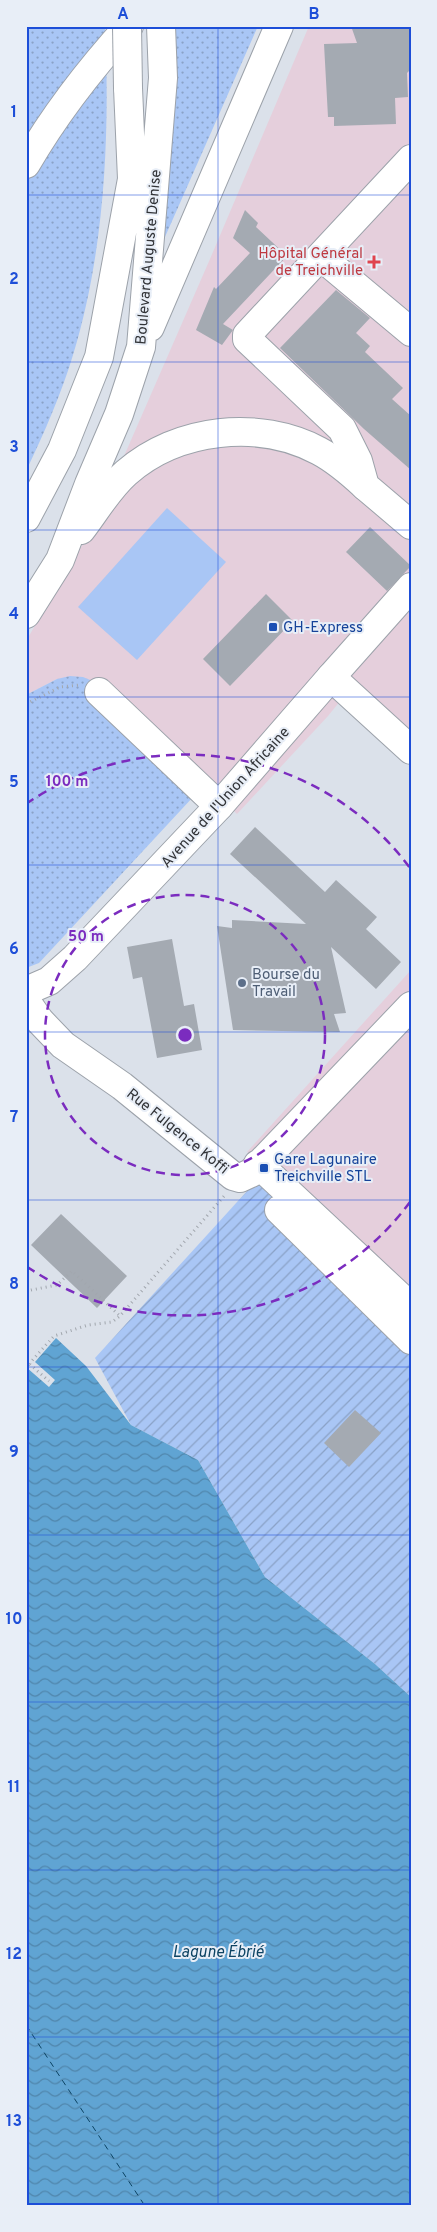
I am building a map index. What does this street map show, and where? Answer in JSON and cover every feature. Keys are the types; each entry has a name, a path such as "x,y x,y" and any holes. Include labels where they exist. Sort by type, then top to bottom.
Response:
{"main road":[{"name":"Boulevard Auguste Denise","path":"26,518 62,450 99,356 132,178 128,88 128,26"},
{"path":"26,164 68,99 128,26"},
{"name":"Boulevard Auguste Denise","path":"26,614 60,560 89,484 119,414 141,347 163,78 161,26"},
{"path":"141,347 279,26"},
{"path":"365,486 358,461 342,428 247,339 247,334 411,160"},
{"path":"332,266 411,332"},
{"path":"60,560 93,513 125,474 154,452 184,440 222,432 252,432 284,438 319,451 346,469 411,525"},
{"name":"Avenue de l'Union Africaine","path":"26,991 49,981 75,958 219,806 411,587"},
{"path":"331,677 411,750"},
{"path":"98,692 219,806"},
{"name":"Rue Fulgence Koffi","path":"26,1001 40,1021 63,1045 122,1086 234,1176 249,1171 411,1307"},
{"path":"249,1171 411,1006"},
{"path":"279,1210 411,1340"}],"path":[{"path":"26,704 60,688 74,684 85,685 98,692"},
{"path":"48,1382 28,1362 54,1336 88,1325 112,1322 120,1316 249,1171"},
{"path":"26,1291 56,1285 72,1271 120,1316"}],"shaded area":[{"path":"31,26 105,26 107,109 106,150 99,234 84,315 63,384 26,471 26,36"},
{"path":"165,26 258,26 150,271"},
{"path":"309,26 411,26 411,736 354,684 328,716 237,814 216,793 57,679 26,695 26,641 94,525"},
{"path":"167,508 226,562 137,660 78,607"},
{"path":"70,676 83,677 95,682 206,783 39,963 26,968 26,695 57,679"},
{"path":"411,970 411,1298 276,1171 247,1152"},
{"path":"258,1179 411,1324 411,1697 375,1664 265,1577 198,1460 131,1425 95,1358"}],"water":[{"name":"Lagune Ébrié","path":"56,1338 86,1366 131,1425 198,1460 265,1577 375,1664 411,1697 411,2206 26,2206 26,1367 49,1387 55,1380 35,1362"}],"building":[{"path":"351,26 411,26 411,69 407,73 408,97 395,98 396,124 334,126 334,117 328,117 324,44 357,43"},
{"path":"245,210 258,223 256,227 287,256 223,324 233,330 222,345 196,330 214,287 216,289 250,253 233,238"},
{"path":"336,290 370,318 356,333 370,346 365,352 403,388 392,399 411,416 411,470 364,429 280,348"},
{"path":"370,527 411,566 387,591 346,552"},
{"path":"266,594 293,621 230,686 203,659"},
{"path":"255,827 325,892 336,880 377,917 366,929 401,962 376,989 331,947 346,1013 334,1014 340,1032 233,1030 217,926 232,928 232,920 306,924 230,854"},
{"path":"172,939 184,1006 194,1004 202,1050 157,1058 142,977 133,979 127,947"},
{"path":"61,1214 127,1276 97,1308 31,1245"},
{"path":"355,1410 381,1433 349,1467 324,1443"}],"ferry route":[{"path":"26,2025 145,2206"}],"place":[{"name":"Hôpital Général de Treichville","path":"374,262"},
{"name":"GH-Express","path":"273,627"},
{"name":"Bourse du Travail","path":"242,983"},
{"name":"Gare Lagunaire Treichville STL","path":"264,1168"}]}
